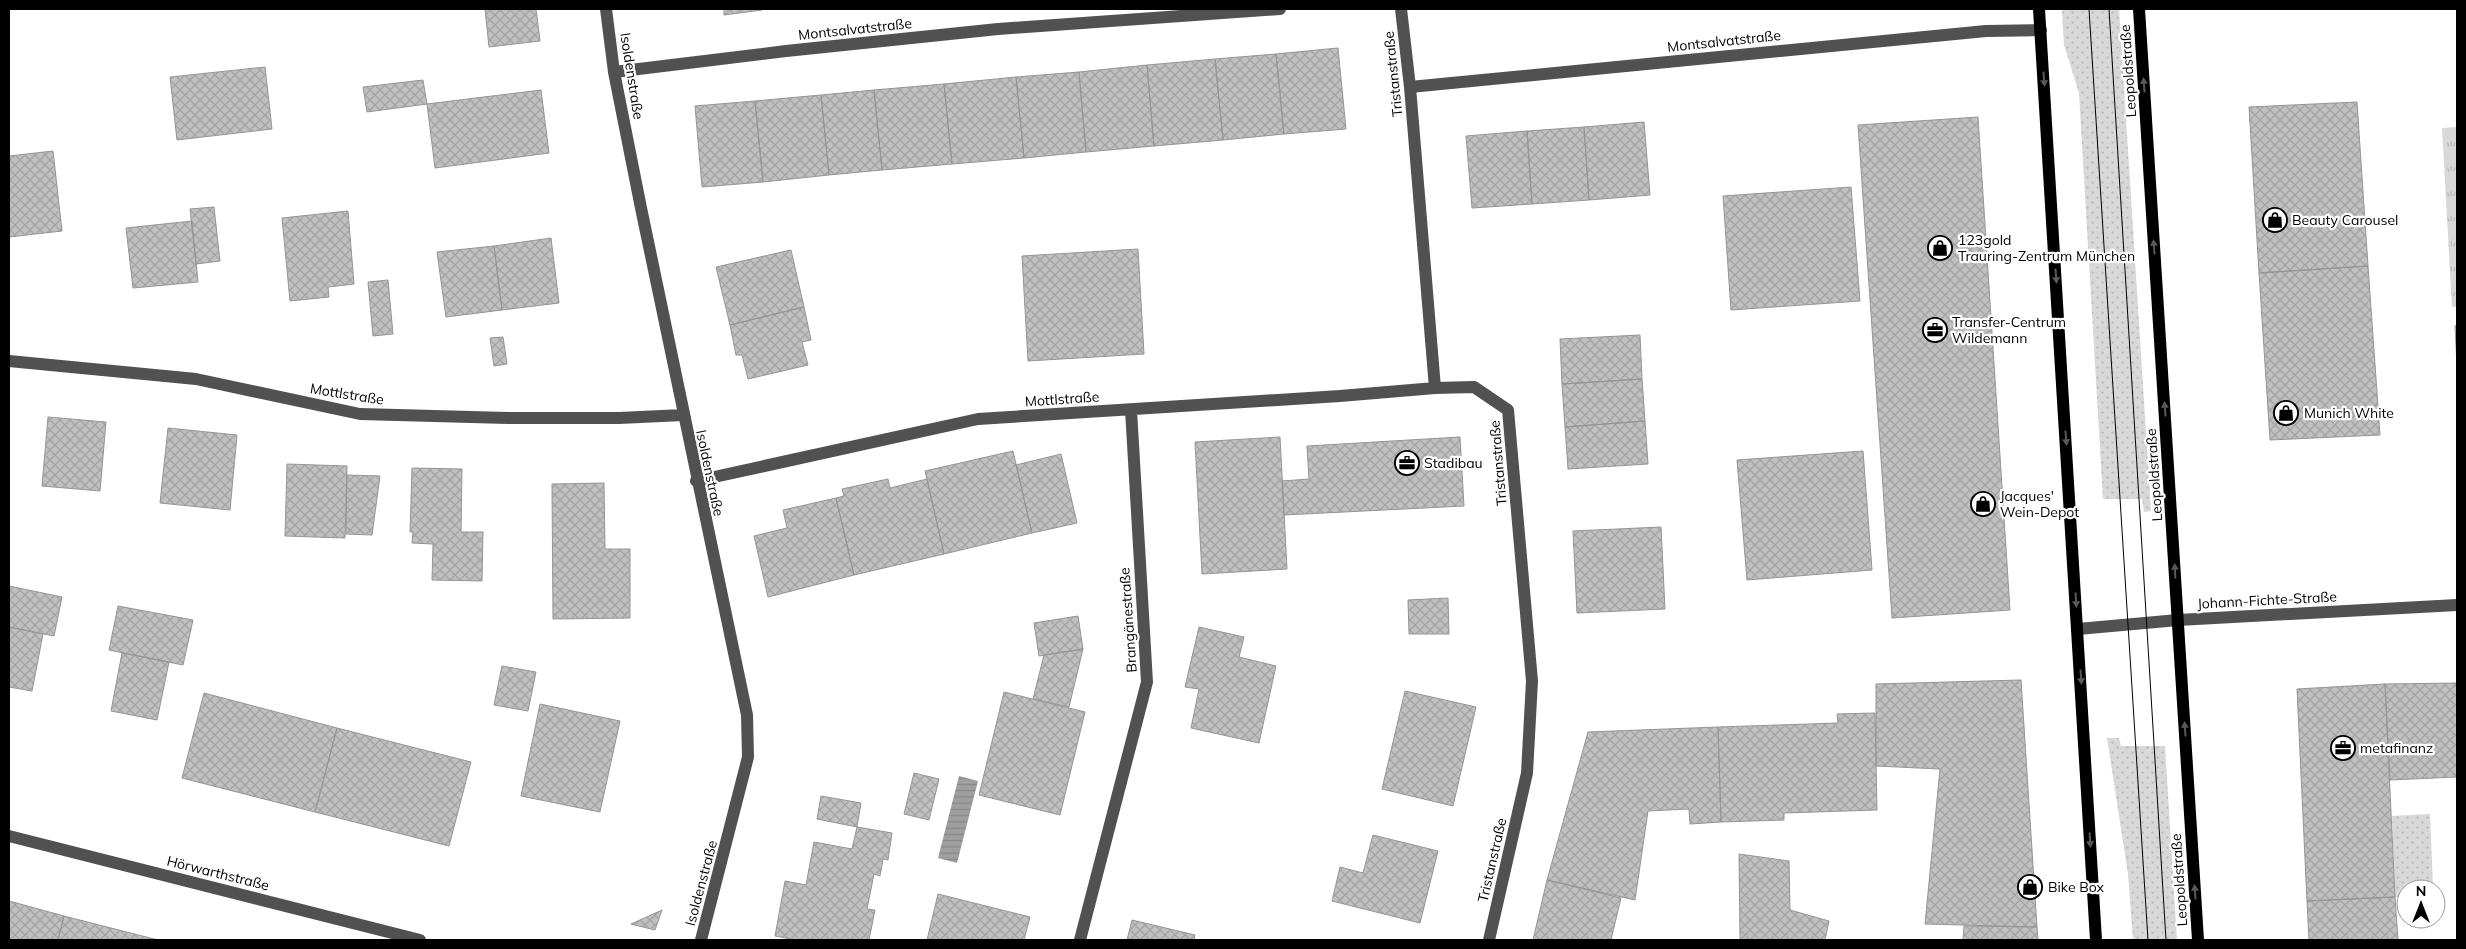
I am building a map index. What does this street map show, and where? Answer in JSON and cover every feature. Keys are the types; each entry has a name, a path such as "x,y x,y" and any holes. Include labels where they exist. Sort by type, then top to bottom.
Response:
{"main road":[{"path":"2039,9 2096,940"},
{"name":"Leopoldstraße","path":"2139,9 2198,940"}],"street":[{"name":"Isoldenstraße","path":"606,9 614,72 696,481 747,715 748,757 701,940"},
{"name":"Montsalvatstraße","path":"614,72 786,51 998,29 1280,9"},
{"name":"Tristanstraße","path":"1401,9 1410,87 1435,388 1474,387 1508,410 1532,681 1527,774 1489,940"},
{"name":"Montsalvatstraße","path":"1410,87 1976,32 2041,30"},
{"name":"Mottlstraße","path":"9,361 196,379 360,414 508,418 683,415"},
{"name":"Mottlstraße","path":"696,481 978,419 1435,388"},
{"name":"Brangänestraße","path":"1080,940 1147,682 1131,410"},
{"name":"Johann-Fichte-Straße","path":"2078,629 2178,620 2457,605"},
{"name":"Hörwarthstraße","path":"9,836 420,940"}],"green space":[{"path":"2062,9 2119,9 2151,511 2144,512 2142,499 2103,499 2079,93 2064,45"},
{"path":"2457,127 2457,307 2452,307 2442,128"},
{"path":"2107,738 2119,738 2121,746 2165,746 2177,940 2133,940 2128,874"},
{"path":"2430,814 2433,879 2396,879 2396,897 2395,897 2392,816"}],"shaded area":[{"path":"959,776 978,781 957,863 938,858"}],"building":[{"path":"485,9 536,9 540,41 489,47"},
{"path":"724,9 761,9 762,10 724,15"},
{"path":"1338,48 1346,129 1284,134 1276,54"},
{"path":"1276,54 1284,134 1223,140 1215,59"},
{"path":"1215,59 1223,140 1154,146 1147,65"},
{"path":"1147,65 1154,146 1086,152 1079,72"},
{"path":"265,67 272,129 177,140 170,77"},
{"path":"1079,72 1086,152 1024,158 1016,77"},
{"path":"1016,77 1024,158 952,164 944,84"},
{"path":"423,80 427,104 367,112 363,87"},
{"path":"944,84 952,164 882,170 874,90"},
{"path":"541,90 549,153 435,168 427,104"},
{"path":"874,90 882,170 829,175 821,95"},
{"path":"821,95 829,175 763,182 755,101"},
{"path":"755,101 763,182 702,187 695,106"},
{"path":"2357,102 2368,266 2259,273 2249,107"},
{"path":"1978,117 2010,610 1892,618 1858,125"},
{"path":"1644,122 1650,195 1589,200 1584,127"},
{"path":"1584,127 1589,200 1532,204 1527,131"},
{"path":"1527,131 1532,204 1472,208 1466,136"},
{"path":"53,151 62,231 9,237 9,156"},
{"path":"1851,187 1860,301 1731,310 1723,196"},
{"path":"214,207 220,261 196,264 190,209"},
{"path":"348,211 354,284 328,287 329,297 290,301 282,218"},
{"path":"192,221 198,282 133,288 126,228"},
{"path":"551,238 559,303 502,310 494,246"},
{"path":"494,246 502,310 446,317 437,252"},
{"path":"1138,249 1144,354 1028,361 1022,256"},
{"path":"791,250 804,307 730,325 716,267"},
{"path":"2368,266 2380,435 2270,440 2259,273"},
{"path":"388,280 393,334 373,336 368,282"},
{"path":"804,307 811,340 802,342 808,365 748,379 742,355 736,355 730,325"},
{"path":"2457,325 2457,366 2455,326"},
{"path":"1640,335 1642,379 1562,384 1560,339"},
{"path":"503,337 507,364 494,366 490,338"},
{"path":"1642,379 1645,421 1565,427 1562,384"},
{"path":"48,417 106,422 100,491 42,486"},
{"path":"1645,421 1648,464 1568,469 1565,427"},
{"path":"168,428 237,435 230,510 160,503"},
{"path":"1280,437 1287,569 1202,574 1195,442"},
{"path":"1460,437 1464,506 1284,515 1282,481 1309,479 1307,446"},
{"path":"1013,451 1032,533 944,554 925,471"},
{"path":"1863,451 1872,570 1747,580 1737,460"},
{"path":"1061,454 1077,523 1032,533 1016,465"},
{"path":"287,464 347,466 345,538 285,536"},
{"path":"412,468 462,469 461,532 483,532 482,581 432,580 433,544 412,543 413,532 410,532"},
{"path":"347,475 380,476 372,535 346,534"},
{"path":"888,479 890,488 927,479 944,554 854,575 836,498 844,496 842,489"},
{"path":"604,483 605,549 630,549 630,618 553,619 552,484"},
{"path":"836,498 854,575 768,597 754,536 787,528 783,510"},
{"path":"1661,527 1665,609 1577,613 1573,531"},
{"path":"9,586 62,597 54,636 9,627"},
{"path":"1448,598 1449,634 1409,634 1408,600"},
{"path":"118,606 193,620 183,665 109,650"},
{"path":"1078,616 1083,649 1039,656 1034,623"},
{"path":"9,627 43,634 32,691 9,687"},
{"path":"1199,627 1244,637 1239,657 1276,666 1259,743 1191,728 1199,689 1185,687"},
{"path":"1083,649 1069,707 1033,699 1044,655"},
{"path":"122,653 169,662 157,720 111,711"},
{"path":"502,666 536,672 528,711 494,705"},
{"path":"2021,680 2037,927 1925,924 1940,769 1876,766 1876,684"},
{"path":"2457,683 2457,777 2390,780 2385,684"},
{"path":"2385,684 2395,897 2307,901 2297,689"},
{"path":"1405,691 1476,707 1453,806 1382,789"},
{"path":"1004,692 1085,712 1060,815 979,795"},
{"path":"204,693 337,728 315,812 182,778"},
{"path":"540,704 620,721 600,812 521,796"},
{"path":"1875,713 1877,810 1784,813 1784,820 1721,822 1718,727 1838,723 1837,714"},
{"path":"1718,727 1721,822 1690,824 1689,809 1648,811 1635,900 1547,880 1588,732"},
{"path":"337,728 471,762 449,846 315,812"},
{"path":"914,773 939,779 929,820 904,814"},
{"path":"821,796 861,803 857,827 817,819"},
{"path":"857,827 892,833 888,860 883,859 880,876 874,874 867,909 875,910 869,940 796,940 775,936 785,881 806,885 814,842 852,849"},
{"path":"1373,835 1438,851 1420,923 1332,901 1340,867 1363,873"},
{"path":"1739,854 1789,861 1790,910 1829,921 1825,940 1740,940"},
{"path":"1547,880 1621,898 1611,940 1533,940"},
{"path":"938,894 1030,917 1024,940 927,940"},
{"path":"2395,897 2398,940 2309,940 2307,901"},
{"path":"9,901 64,916 58,940 9,940"},
{"path":"662,910 655,930 631,924"},
{"path":"64,916 158,940 58,940"},
{"path":"1132,920 1195,935 1194,940 1127,940"},
{"path":"1964,926 2037,927 2038,940 1963,940"}],"tram line":[{"path":"2089,9 2148,940"},
{"path":"2109,9 2166,940"}],"place":[{"name":"Beauty Carousel","path":"2275,220"},
{"name":"123gold Trauring-Zentrum München","path":"1940,248"},
{"name":"Transfer-Centrum Wildemann","path":"1935,330"},
{"name":"Munich White","path":"2286,413"},
{"name":"Stadibau","path":"1407,463"},
{"name":"Jacques' Wein-Depot","path":"1983,504"},
{"name":"metafinanz","path":"2343,748"},
{"name":"Bike Box","path":"2030,887"}]}
